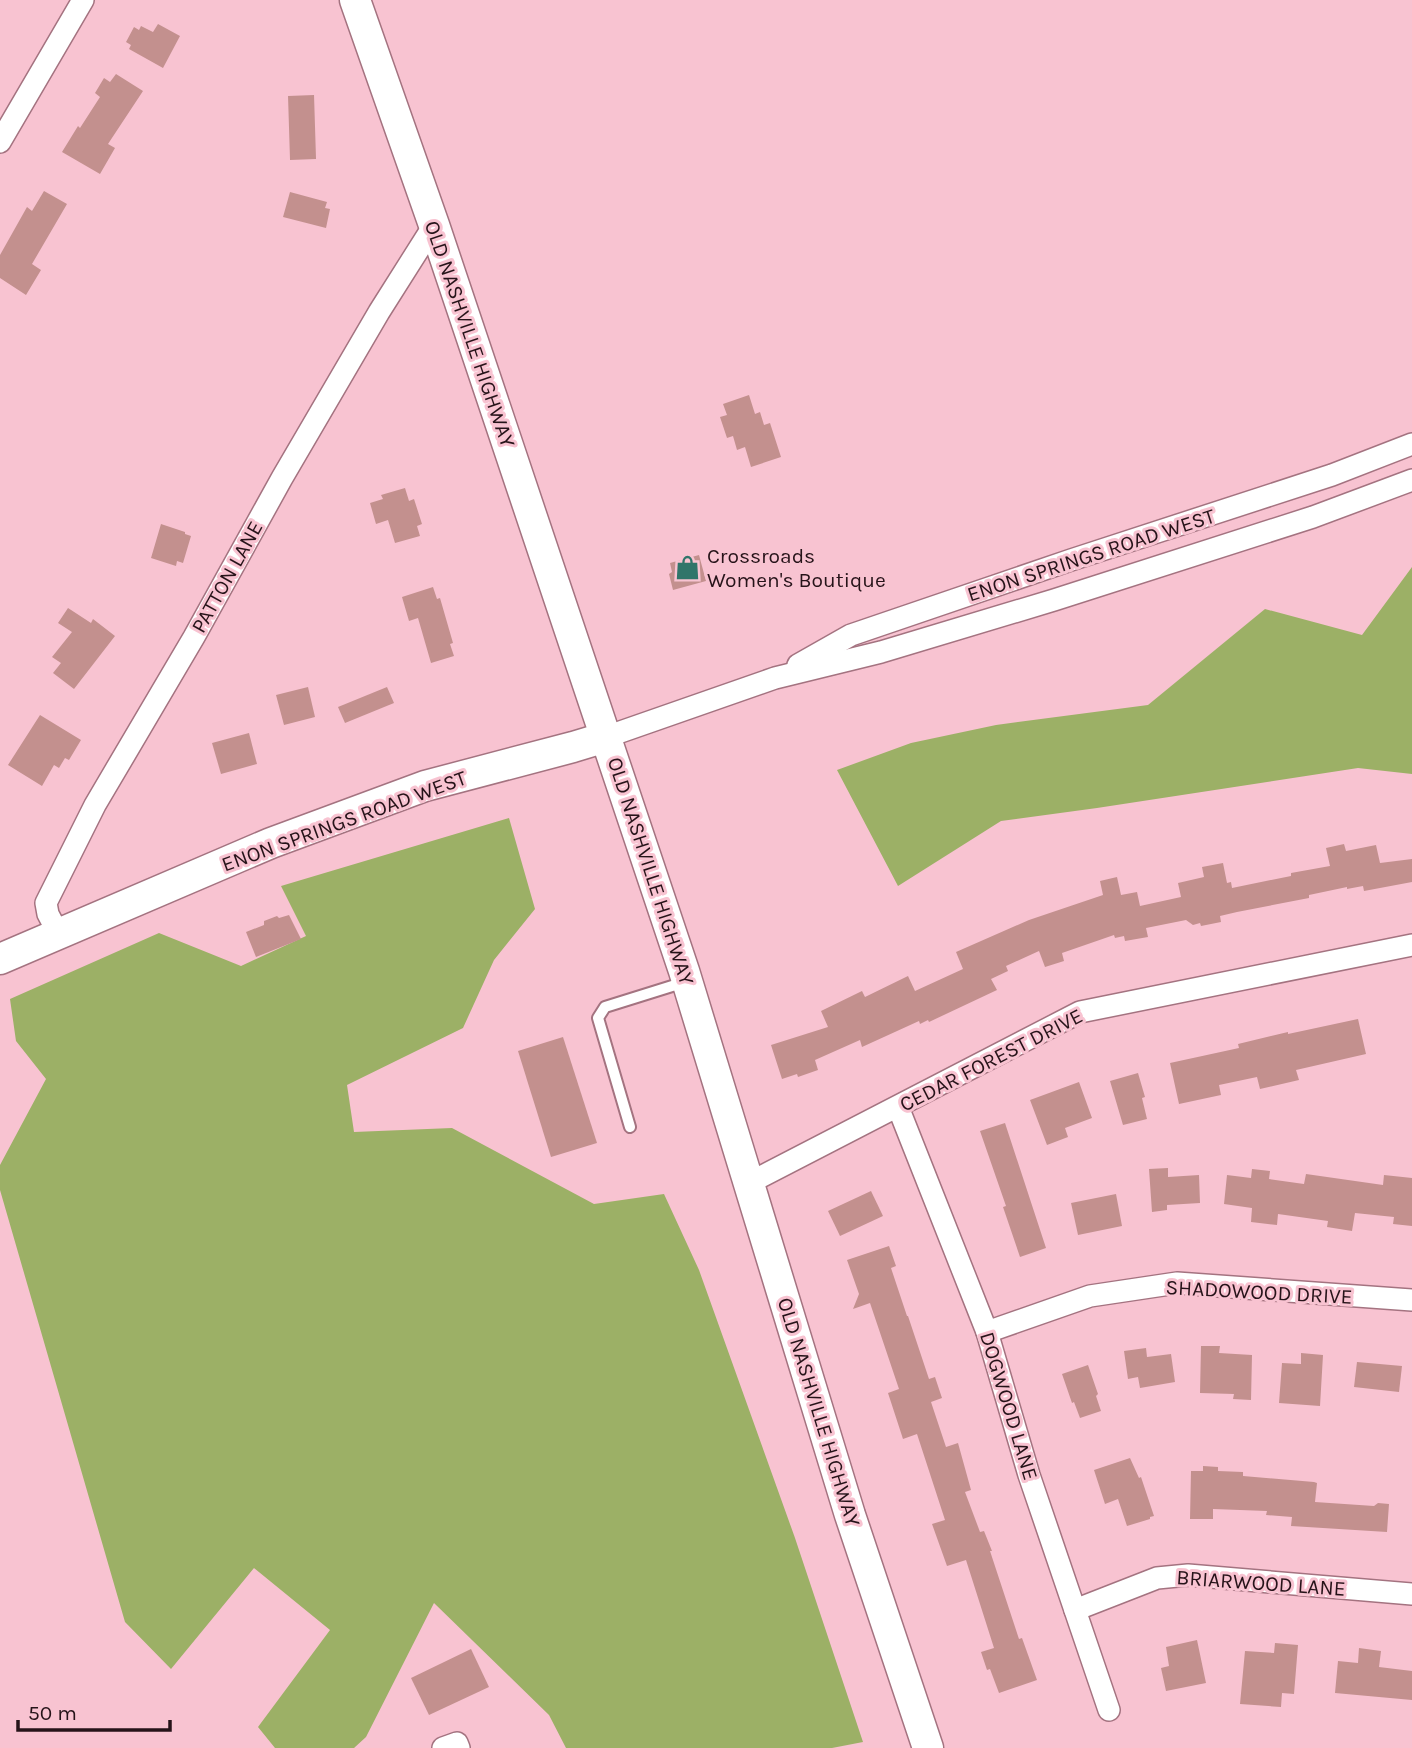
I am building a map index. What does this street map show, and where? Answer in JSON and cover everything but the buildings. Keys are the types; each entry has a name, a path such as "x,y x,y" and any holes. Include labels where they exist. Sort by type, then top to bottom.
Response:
{"main road":[{"name":"OLD NASHVILLE HIGHWAY","path":"355,0 434,225 687,981 850,1515 928,1748"},
{"name":"ENON SPRINGS ROAD WEST","path":"0,959 271,842 425,786 606,737"}],"street":[{"path":"0,142 83,0"},
{"name":"PATTON LANE","path":"59,935 48,914 46,903 95,805 296,454 434,225"},
{"name":"ENON SPRINGS ROAD WEST","path":"775,678 851,635 1332,475 1412,444"},
{"name":"ENON SPRINGS ROAD WEST","path":"606,737 775,678 881,652 1054,600 1313,517 1412,480"},
{"name":"CEDAR FOREST DRIVE","path":"749,1183 1080,1012 1412,945"},
{"name":"DOGWOOD LANE","path":"898,1107 987,1332 1029,1475 1109,1710"},
{"name":"SHADOWOOD DRIVE","path":"987,1332 1090,1296 1177,1283 1412,1300"},
{"name":"BRIARWOOD LANE","path":"1074,1610 1157,1578 1188,1575 1412,1594"},
{"path":"443,1748 457,1743 459,1748"}],"lane":[{"path":"630,1127 598,1018 605,1007 687,981"}],"green space":[{"path":"1412,567 1412,774 1358,768 1001,821 898,886 837,770 911,743 996,725 1148,705 1265,609 1362,635"},
{"path":"509,818 535,909 494,960 463,1028 347,1085 354,1132 452,1128 594,1204 664,1194 699,1270 795,1538 863,1742 832,1748 566,1748 549,1715 434,1603 366,1737 354,1748 275,1748 258,1727 330,1630 254,1568 171,1669 125,1622 0,1190 0,1165 46,1079 16,1041 10,999 159,933 241,966 306,936 281,886"}],"place":[{"name":"Crossroads Women's Boutique","path":"687,568"}]}
